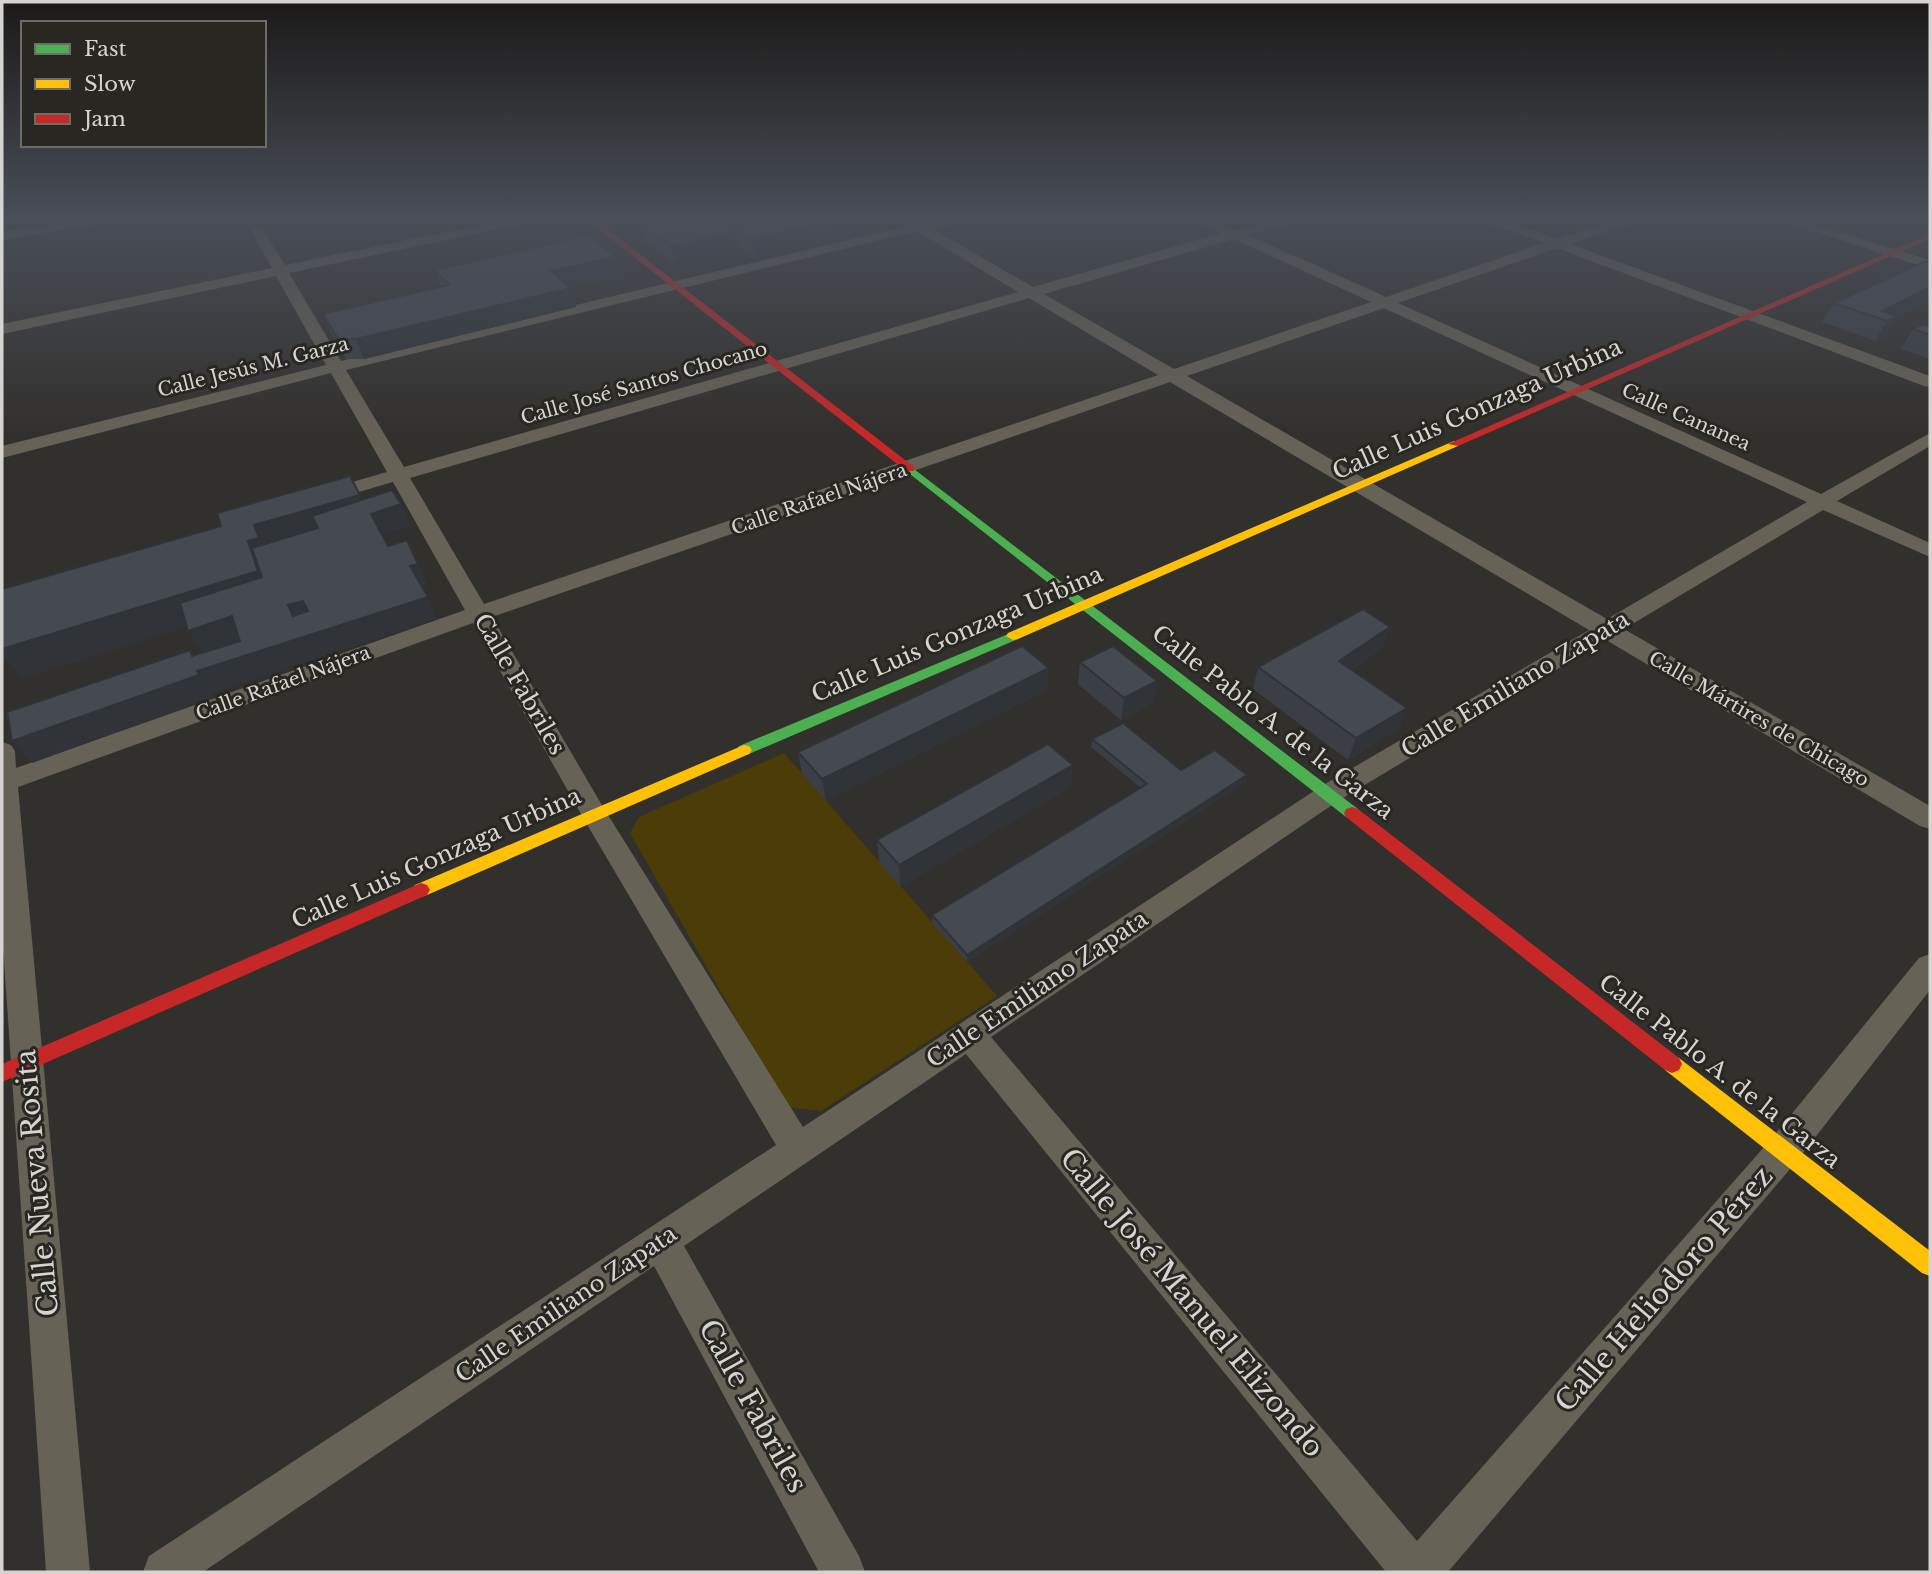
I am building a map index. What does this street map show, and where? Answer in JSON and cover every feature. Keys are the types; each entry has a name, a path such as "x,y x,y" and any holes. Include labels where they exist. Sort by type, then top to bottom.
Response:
{"street":[{"path":"2,329 189,289"},
{"name":"Calle Fabriles","path":"292,289 594,814 797,1148"},
{"name":"Calle Jesús M. Garza","path":"2,452 659,289"},
{"name":"Calle Pablo A. de la Garza","path":"677,289 1329,794 1930,1265"},
{"name":"Calle Mártires de Chicago","path":"1029,289 1930,818"},
{"name":"Calle José Santos Chocano","path":"305,501 1047,289"},
{"name":"Calle Cananea","path":"1358,289 1930,551"},
{"name":"Calle Rafael Nájera","path":"3,772 909,468 1421,289"},
{"path":"1681,289 1930,382"},
{"name":"Calle Luis Gonzaga Urbina","path":"14,1068 594,814 1360,486 1805,289"},
{"name":"Calle Emiliano Zapata","path":"165,1572 1329,794 1930,438"},
{"name":"Calle Nueva Rosita","path":"3,772 14,1068 68,1572"},
{"name":"Calle Heliodoro Pérez","path":"1417,1572 1784,1150 1930,967"},
{"name":"Calle José Manuel Elizondo","path":"971,1035 1417,1572"},
{"name":"Calle Fabriles","path":"661,1241 844,1572"}],"shaded area":[{"path":"784,753 997,996 821,1111 787,1107 630,833 639,817"}],"building":[{"path":"430,289 565,289 356,339 338,339 323,314"},
{"path":"1864,289 1925,289 1882,311 1898,316 1887,321 1834,303"},
{"path":"1923,324 1930,326 1930,335 1913,329"},
{"path":"350,476 360,495 254,525 259,538 248,541 258,571 2,649 2,589 221,526 217,513"},
{"path":"392,490 401,504 371,514 388,546 407,540 418,564 410,566 428,597 197,671 199,675 12,741 7,712 190,650 192,656 240,641 232,616 188,631 180,603 262,577 252,548 318,528 312,516","holes":["303,601 308,611 293,616 288,605"]},
{"path":"1363,609 1390,627 1339,661 1407,708 1356,738 1258,667"},
{"path":"1022,646 1049,668 822,779 798,752"},
{"path":"1113,646 1157,681 1124,698 1080,662"},
{"path":"1123,723 1181,770 1215,750 1247,775 967,955 932,915 1147,784 1092,739"},
{"path":"1048,744 1073,765 899,865 877,840"}],"traffic: fast":[{"path":"910,469 1352,813"},
{"path":"744,750 1013,636"}],"traffic: slow":[{"path":"1013,636 1454,444"},
{"path":"421,890 744,750"},
{"path":"1672,1064 1930,1265"}],"traffic: jam":[{"path":"680,289 910,469"},
{"path":"1454,444 1808,289"},
{"path":"1352,813 1672,1064"},
{"path":"2,1073 421,890"}]}
